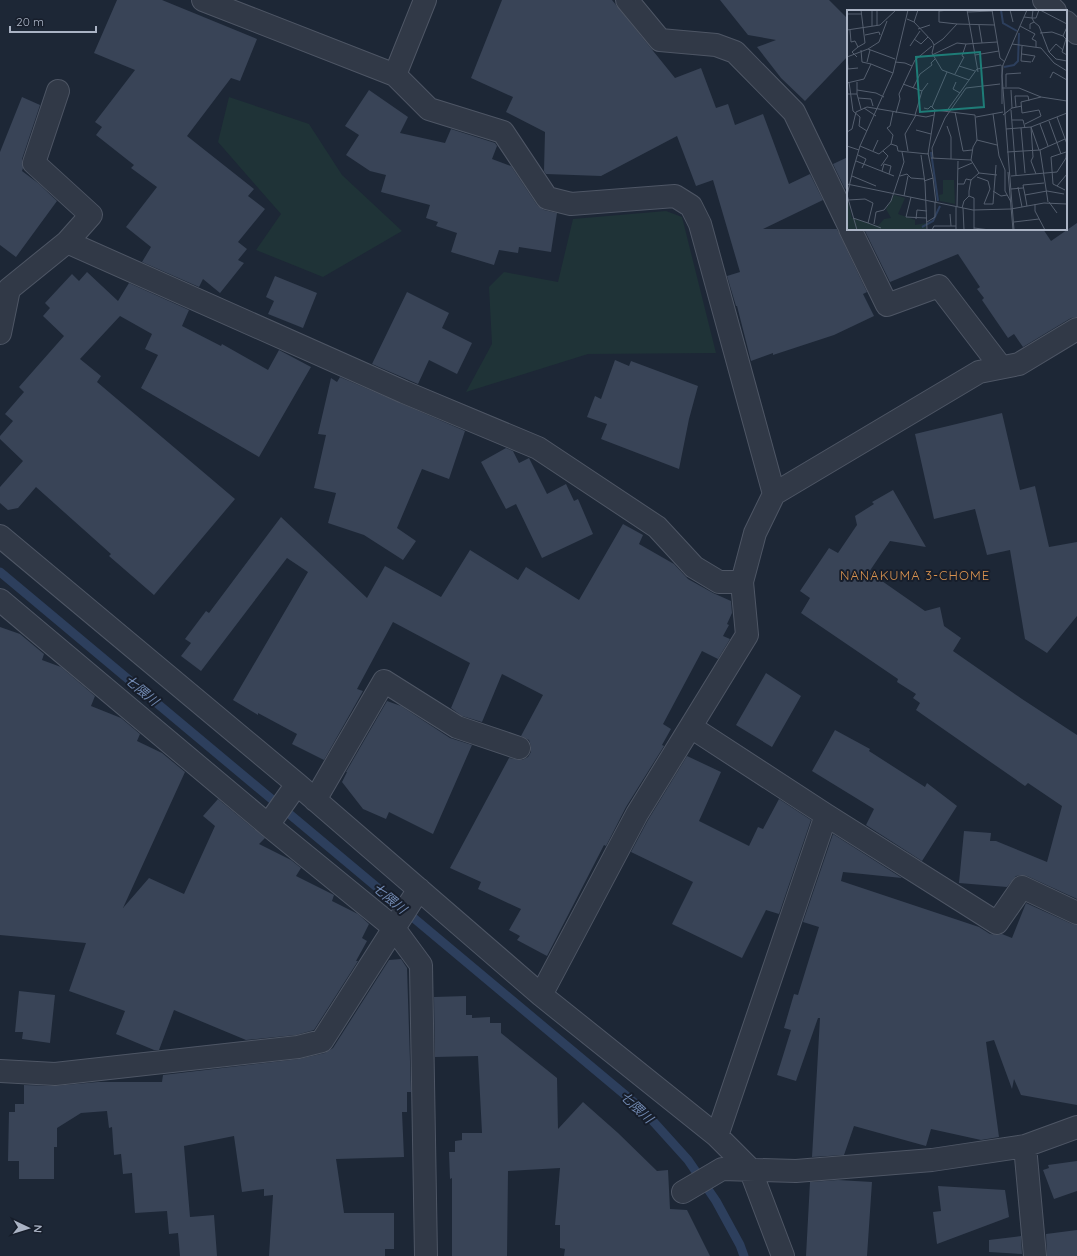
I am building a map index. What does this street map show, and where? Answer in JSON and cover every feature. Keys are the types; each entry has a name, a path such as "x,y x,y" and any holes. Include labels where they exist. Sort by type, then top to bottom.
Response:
{"street":[{"path":"203,0 395,75 429,109 503,132 547,198 571,204 675,196 690,206 700,224 774,494"},
{"path":"395,75 424,0"},
{"path":"627,0 660,40 716,45 735,52 794,112 847,222"},
{"path":"1044,0 1054,10"},
{"path":"1067,23 1077,33"},
{"path":"0,333 4,288 67,242 91,215 34,163 58,91"},
{"path":"850,230 887,305 938,286 1001,367"},
{"path":"67,242 404,392 538,448 657,527 694,567 719,582 742,582"},
{"path":"541,995 637,814 747,636 742,582 756,533 774,494 979,372 1019,364 1077,329"},
{"path":"0,536 297,784 541,995 717,1136 750,1169 783,1256"},
{"path":"0,600 268,825 393,927 421,965 426,1256"},
{"path":"315,800 384,681 457,727 519,748"},
{"path":"691,727 826,815 997,923 1022,887 1077,913"},
{"path":"268,825 297,784"},
{"path":"717,1136 826,815"},
{"path":"0,1071 55,1074 298,1047 322,1041 393,927 419,889"},
{"path":"683,1192 722,1169 796,1171 932,1160 1025,1146 1077,1127"},
{"path":"1025,1146 1034,1256"}],"green space":[{"path":"229,97 309,124 342,175 402,231 323,277 256,250 281,214 218,142"},
{"path":"666,211 682,217 716,353 588,354 466,392 492,344 489,287 504,272 558,282 573,219"}],"building":[{"path":"117,0 162,0 257,39 240,81 231,78 187,136 254,189 248,196 265,209 238,242 247,249 238,260 244,263 220,293 203,279 199,287 142,262 151,247 126,227 157,187 131,168 134,165 96,135 102,127 95,122 135,70 94,53"},
{"path":"502,0 612,0 675,78 701,68 716,108 728,104 735,125 763,114 789,184 810,174 823,200 763,229 837,229 867,292 863,294 874,316 834,335 751,361 737,306 727,276 740,272 713,180 696,186 677,136 601,176 546,174 544,171 545,132 506,112 513,97 471,78"},
{"path":"720,0 829,0 847,18 847,57 805,101 781,78 757,47 776,40 748,35"},
{"path":"369,90 408,117 400,133 445,143 451,129 495,143 497,146 492,159 511,166 537,205 544,210 557,213 551,252 519,247 518,253 499,250 494,265 451,252 457,233 436,226 438,222 426,218 430,205 381,192 386,175 370,171 346,155 359,135 345,126"},
{"path":"22,97 40,105 22,159 22,171 38,183 57,201 16,257 0,245 0,152"},
{"path":"847,157 847,188 845,189 833,164"},
{"path":"1077,223 1077,317 1071,318 1023,347 1014,334 1008,338 982,300 984,298 977,289 980,287 958,254 890,282 864,230 1044,230 1051,241"},
{"path":"87,272 118,301 129,283 189,310 182,326 221,346 222,344 268,370 279,350 311,367 259,457 141,388 158,355 145,349 152,334 120,316 80,359 101,376 97,382 235,499 154,595 109,556 111,554 36,487 18,508 8,510 0,503 0,487 23,461 0,439 0,436 13,421 5,414 24,392 19,387 64,336 43,316 50,308 45,303 72,274 79,281"},
{"path":"275,276 317,293 303,328 268,314 274,301 266,297"},
{"path":"407,292 449,313 442,328 472,343 457,374 429,360 418,384 372,364"},
{"path":"615,360 629,366 631,361 698,386 689,419 679,469 601,439 607,424 587,417 595,396 601,399"},
{"path":"340,377 465,431 449,479 422,469 397,528 416,541 403,560 364,535 328,523 336,493 314,488 326,435 318,434 331,378 337,382"},
{"path":"1002,413 1020,490 1035,486 1049,547 1077,542 1077,616 1047,653 1025,639 1010,550 987,555 975,509 934,519 915,434"},
{"path":"506,448 513,451 519,463 529,458 547,494 566,484 574,501 578,499 593,534 542,558 516,504 506,509 481,462"},
{"path":"893,490 926,547 890,541 869,572 925,611 940,607 944,626 961,638 953,651 1077,735 1077,899 1022,875 1016,876 1007,887 959,883 964,831 991,833 990,841 996,841 1047,862 1062,806 1028,783 1025,786 916,710 920,703 913,698 916,694 897,682 898,679 801,613 810,598 800,591 829,548 838,553 857,525 855,516 874,504 872,502"},
{"path":"281,517 367,598 385,566 441,597 470,550 518,580 526,567 579,600 623,524 643,535 639,544 674,564 688,579 731,601 732,613 727,624 729,625 723,636 730,639 718,659 702,651 663,724 671,729 662,745 664,746 626,807 606,846 604,845 547,956 517,940 520,936 509,930 521,909 478,889 481,882 450,868 509,758 522,760 528,757 531,752 529,740 521,736 543,695 502,674 482,722 462,716 451,708 470,663 393,622 357,689 363,691 324,760 292,744 297,734 258,713 258,715 233,700 308,572 287,558 201,671 181,656 191,643 185,639 206,611 209,613"},
{"path":"0,627 20,634 44,654 42,660 61,667 95,696 91,706 121,718 140,734 137,741 162,753 185,772 123,908 149,878 184,894 215,826 203,816 218,799 265,838 259,844 291,860 301,868 296,876 334,895 332,901 358,914 369,924 362,938 367,941 356,961 358,961 314,1030 296,1035 246,1040 174,1010 159,1050 154,1050 116,1034 125,1011 69,991 86,943 0,935"},
{"path":"766,673 801,696 772,747 736,725"},
{"path":"387,701 401,706 450,738 472,745 433,834 389,812 386,819 363,809 342,782 346,772"},
{"path":"835,730 870,749 869,751 925,787 927,783 957,806 922,861 866,825 874,809 812,771"},
{"path":"687,756 721,772 699,821 749,846 758,827 763,829 779,799 811,820 779,914 766,910 742,958 672,924 693,882 631,852 648,820"},
{"path":"833,834 902,878 843,872 841,881 979,927 990,934 1002,934 1012,938 1026,903 1077,925 1077,1105 1021,1095 1014,1079 1012,1089 994,1040 986,1042 999,1137 981,1140 931,1129 926,1146 854,1126 844,1155 812,1157 820,1018 818,1018 796,1081 777,1075 791,1030 784,1028 794,994 798,995 819,927 803,922"},
{"path":"401,959 407,968 411,1092 407,1092 407,1112 402,1112 404,1157 336,1159 344,1213 394,1213 394,1249 385,1249 385,1256 269,1256 273,1195 264,1196 264,1189 242,1192 234,1136 184,1146 190,1217 214,1215 217,1256 180,1256 178,1233 169,1234 167,1211 135,1213 132,1173 123,1174 121,1154 114,1155 112,1127 109,1128 107,1111 81,1113 57,1128 57,1147 54,1147 54,1179 19,1179 19,1161 8,1161 9,1112 15,1112 15,1104 24,1104 24,1085 54,1086 98,1082 162,1082 163,1075 299,1059 325,1053 333,1048 389,960"},
{"path":"19,991 55,995 50,1043 22,1039 23,1032 15,1032"},
{"path":"466,996 466,1015 472,1015 472,1018 490,1017 490,1023 501,1023 501,1033 557,1078 558,1129 583,1102 657,1171 668,1170 670,1209 687,1210 710,1256 564,1256 565,1249 560,1248 560,1225 555,1225 560,1168 508,1171 507,1256 452,1256 452,1178 450,1179 449,1152 455,1152 455,1141 462,1140 462,1133 482,1133 478,1056 435,1057 434,997"},
{"path":"1077,1161 1077,1191 1054,1199 1043,1170 1049,1168 1048,1165"},
{"path":"838,1180 872,1182 867,1256 806,1256 810,1182"},
{"path":"938,1186 1005,1190 1009,1217 937,1244 933,1212 941,1211"},
{"path":"1077,1230 1077,1256 1047,1256 1046,1234"},
{"path":"1021,1236 1022,1254 989,1252 989,1240"}],"waterway":[{"name":"七隈川","path":"0,572 642,1109 688,1160 716,1201 740,1245 744,1256"}],"district":[{"name":"NANAKUMA 3-CHOME","path":"915,575"}]}
